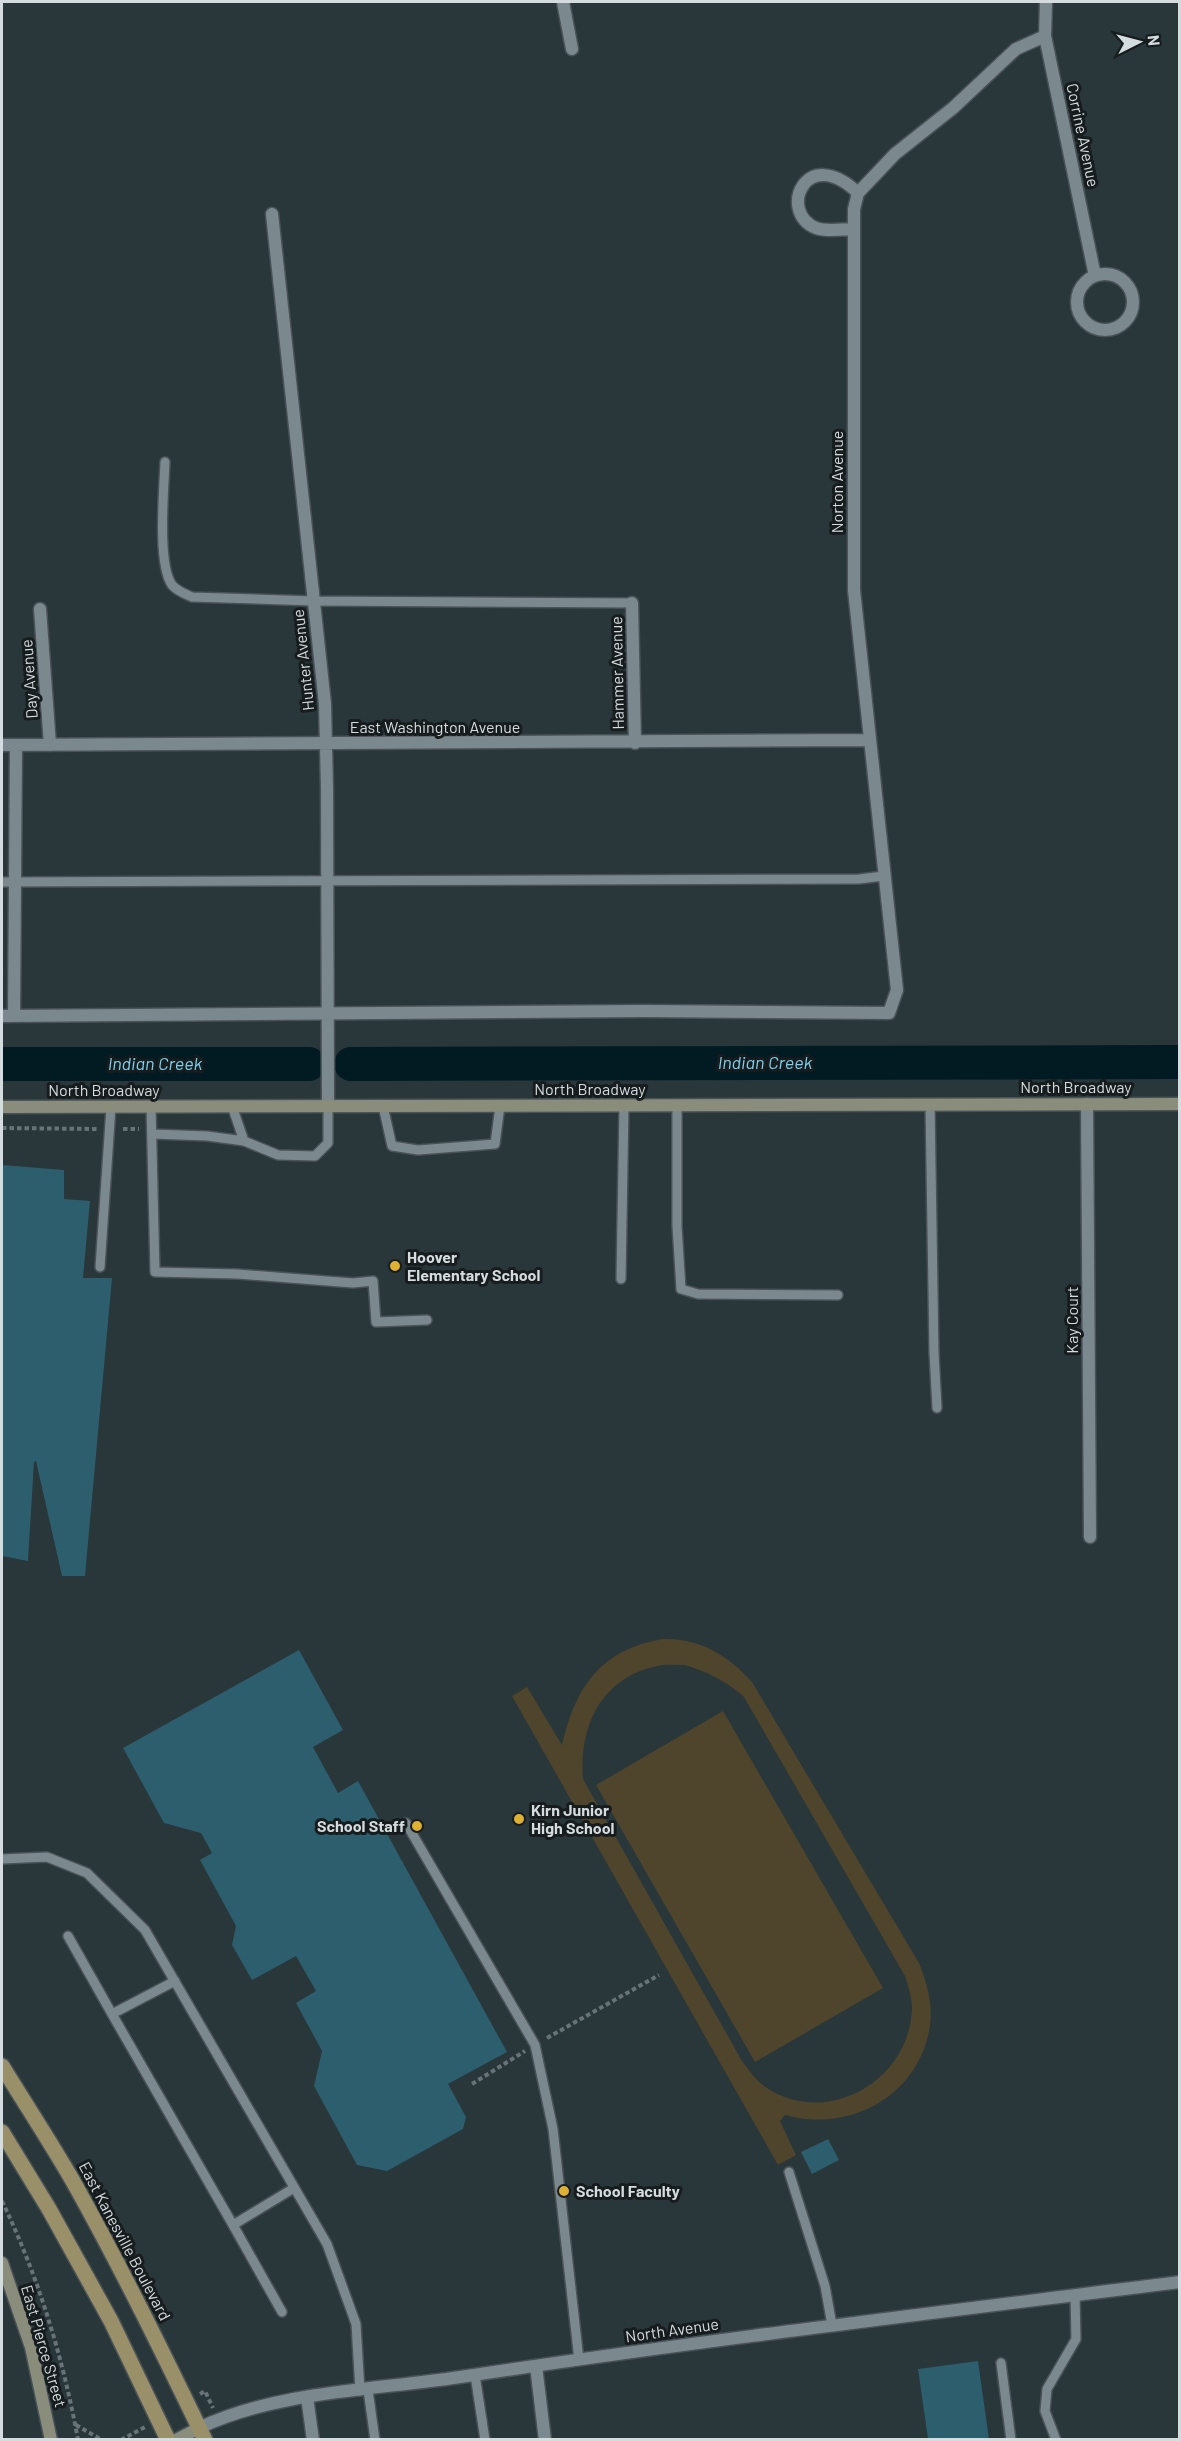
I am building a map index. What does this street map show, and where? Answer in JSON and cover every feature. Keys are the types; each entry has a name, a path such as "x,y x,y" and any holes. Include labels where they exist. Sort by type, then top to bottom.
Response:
{"main road":[{"name":"North Broadway","path":"2,1107 1179,1104"},
{"name":"East Kanesville Boulevard","path":"2,2066 41,2128 100,2231 148,2320 202,2434"},
{"path":"2,2132 49,2209 111,2320 168,2439"},
{"name":"East Pierce Street","path":"2,2263 31,2347 51,2439"},
{"name":"North Avenue","path":"176,2439 202,2434"}],"street":[{"path":"563,2 572,49"},
{"name":"Corrine Avenue","path":"1046,2 1045,36 1095,276"},
{"path":"854,229 818,229 808,223 801,215 798,204 799,193 804,184 813,177 823,174 842,179 858,193 895,154 953,108 1016,49 1045,36"},
{"name":"Norton Avenue","path":"327,1013 643,1011 889,1013 897,990 868,740 854,590 856,264 854,208 858,193"},
{"name":"Hunter Avenue","path":"272,214 323,680 328,881 328,1106"},
{"path":"1106,274 1117,276 1132,292 1131,314 1125,323 1105,330 1094,328 1085,322 1079,312 1077,301 1080,290 1095,276 1106,274"},
{"name":"Hammer Avenue","path":"632,603 635,742"},
{"name":"Day Avenue","path":"40,609 50,745"},
{"name":"East Washington Avenue","path":"2,745 868,740"},
{"path":"16,745 15,882 8,1016 327,1013"},
{"name":"Kay Court","path":"1087,1104 1090,1537"},
{"name":"North Avenue","path":"202,2434 237,2412 307,2397 832,2325 1179,2282"},
{"path":"536,2366 545,2439"},
{"path":"307,2397 313,2439"}],"lane":[{"path":"165,462 163,554 171,584 192,597 314,601 632,603"},
{"path":"2,882 633,881 859,879 884,876"},
{"path":"930,1104 934,1363 937,1408"},
{"path":"621,1279 624,1105"},
{"path":"677,1105 677,1226 681,1289 698,1294 838,1295"},
{"path":"232,1106 244,1141"},
{"path":"152,1134 244,1141 278,1155 315,1156 328,1143 328,1106"},
{"path":"383,1106 392,1146 418,1150 495,1144 500,1106"},
{"path":"100,1267 111,1107"},
{"path":"151,1107 155,1272 238,1274 353,1283 373,1281 376,1322 427,1320"},
{"path":"406,1823 535,2045 553,2129 579,2360"},
{"path":"2,1859 47,1857 87,1873 145,1930 327,2244 356,2324 364,2390 375,2439"},
{"path":"68,1936 282,2312"},
{"path":"112,2014 174,1981"},
{"path":"789,2172 825,2286 832,2325"},
{"path":"233,2224 294,2188"},
{"path":"1056,2439 1045,2411 1047,2389 1076,2339 1075,2295"},
{"path":"1001,2362 1011,2439"},
{"path":"475,2375 485,2439"}],"path":[{"path":"2,1128 140,1129"},
{"path":"472,2084 535,2045 659,1975"},
{"path":"2,2201 20,2239 49,2318 78,2439"},
{"path":"75,2425 102,2439"}],"shaded area":[{"path":"663,1639 676,1639 701,1645 723,1656 752,1682 919,1963 927,1986 931,2010 930,2026 923,2051 912,2072 896,2090 878,2104 857,2113 834,2119 809,2119 785,2115 780,2121 796,2155 778,2165 512,1696 527,1687 562,1745 575,1705 594,1674 607,1662 641,1644","holes":["685,1665 709,1674 744,1697 905,1976 912,2007 908,2033 898,2056 882,2075 862,2090 839,2099 815,2102 791,2099 767,2088 750,2072 583,1779 585,1741 590,1723 608,1693 621,1681 638,1672 657,1666"]},
{"path":"723,1711 883,1988 755,2062 596,1785"}],"building":[{"path":"2,1165 64,1170 64,1199 90,1201 83,1278 112,1278 85,1576 62,1576 36,1461 34,1462 28,1561 2,1556"},
{"path":"299,1650 343,1730 313,1747 338,1793 358,1781 507,2052 448,2084 466,2117 463,2129 387,2171 357,2165 314,2086 322,2051 296,2003 316,1991 296,1956 252,1980 232,1945 236,1926 200,1860 212,1853 201,1833 164,1823 123,1748"},
{"path":"828,2139 839,2160 812,2174 801,2152"},
{"path":"978,2361 989,2439 928,2439 918,2369"}],"waterway":[{"name":"Indian Creek","path":"351,1064 1180,1062"},
{"name":"Indian Creek","path":"2,1064 309,1064"}],"place":[{"name":"Hoover Elementary School","path":"395,1266"},
{"name":"Kirn Junior High School","path":"519,1819"},
{"name":"School Staff","path":"417,1826"},
{"name":"School Faculty","path":"564,2191"}]}
